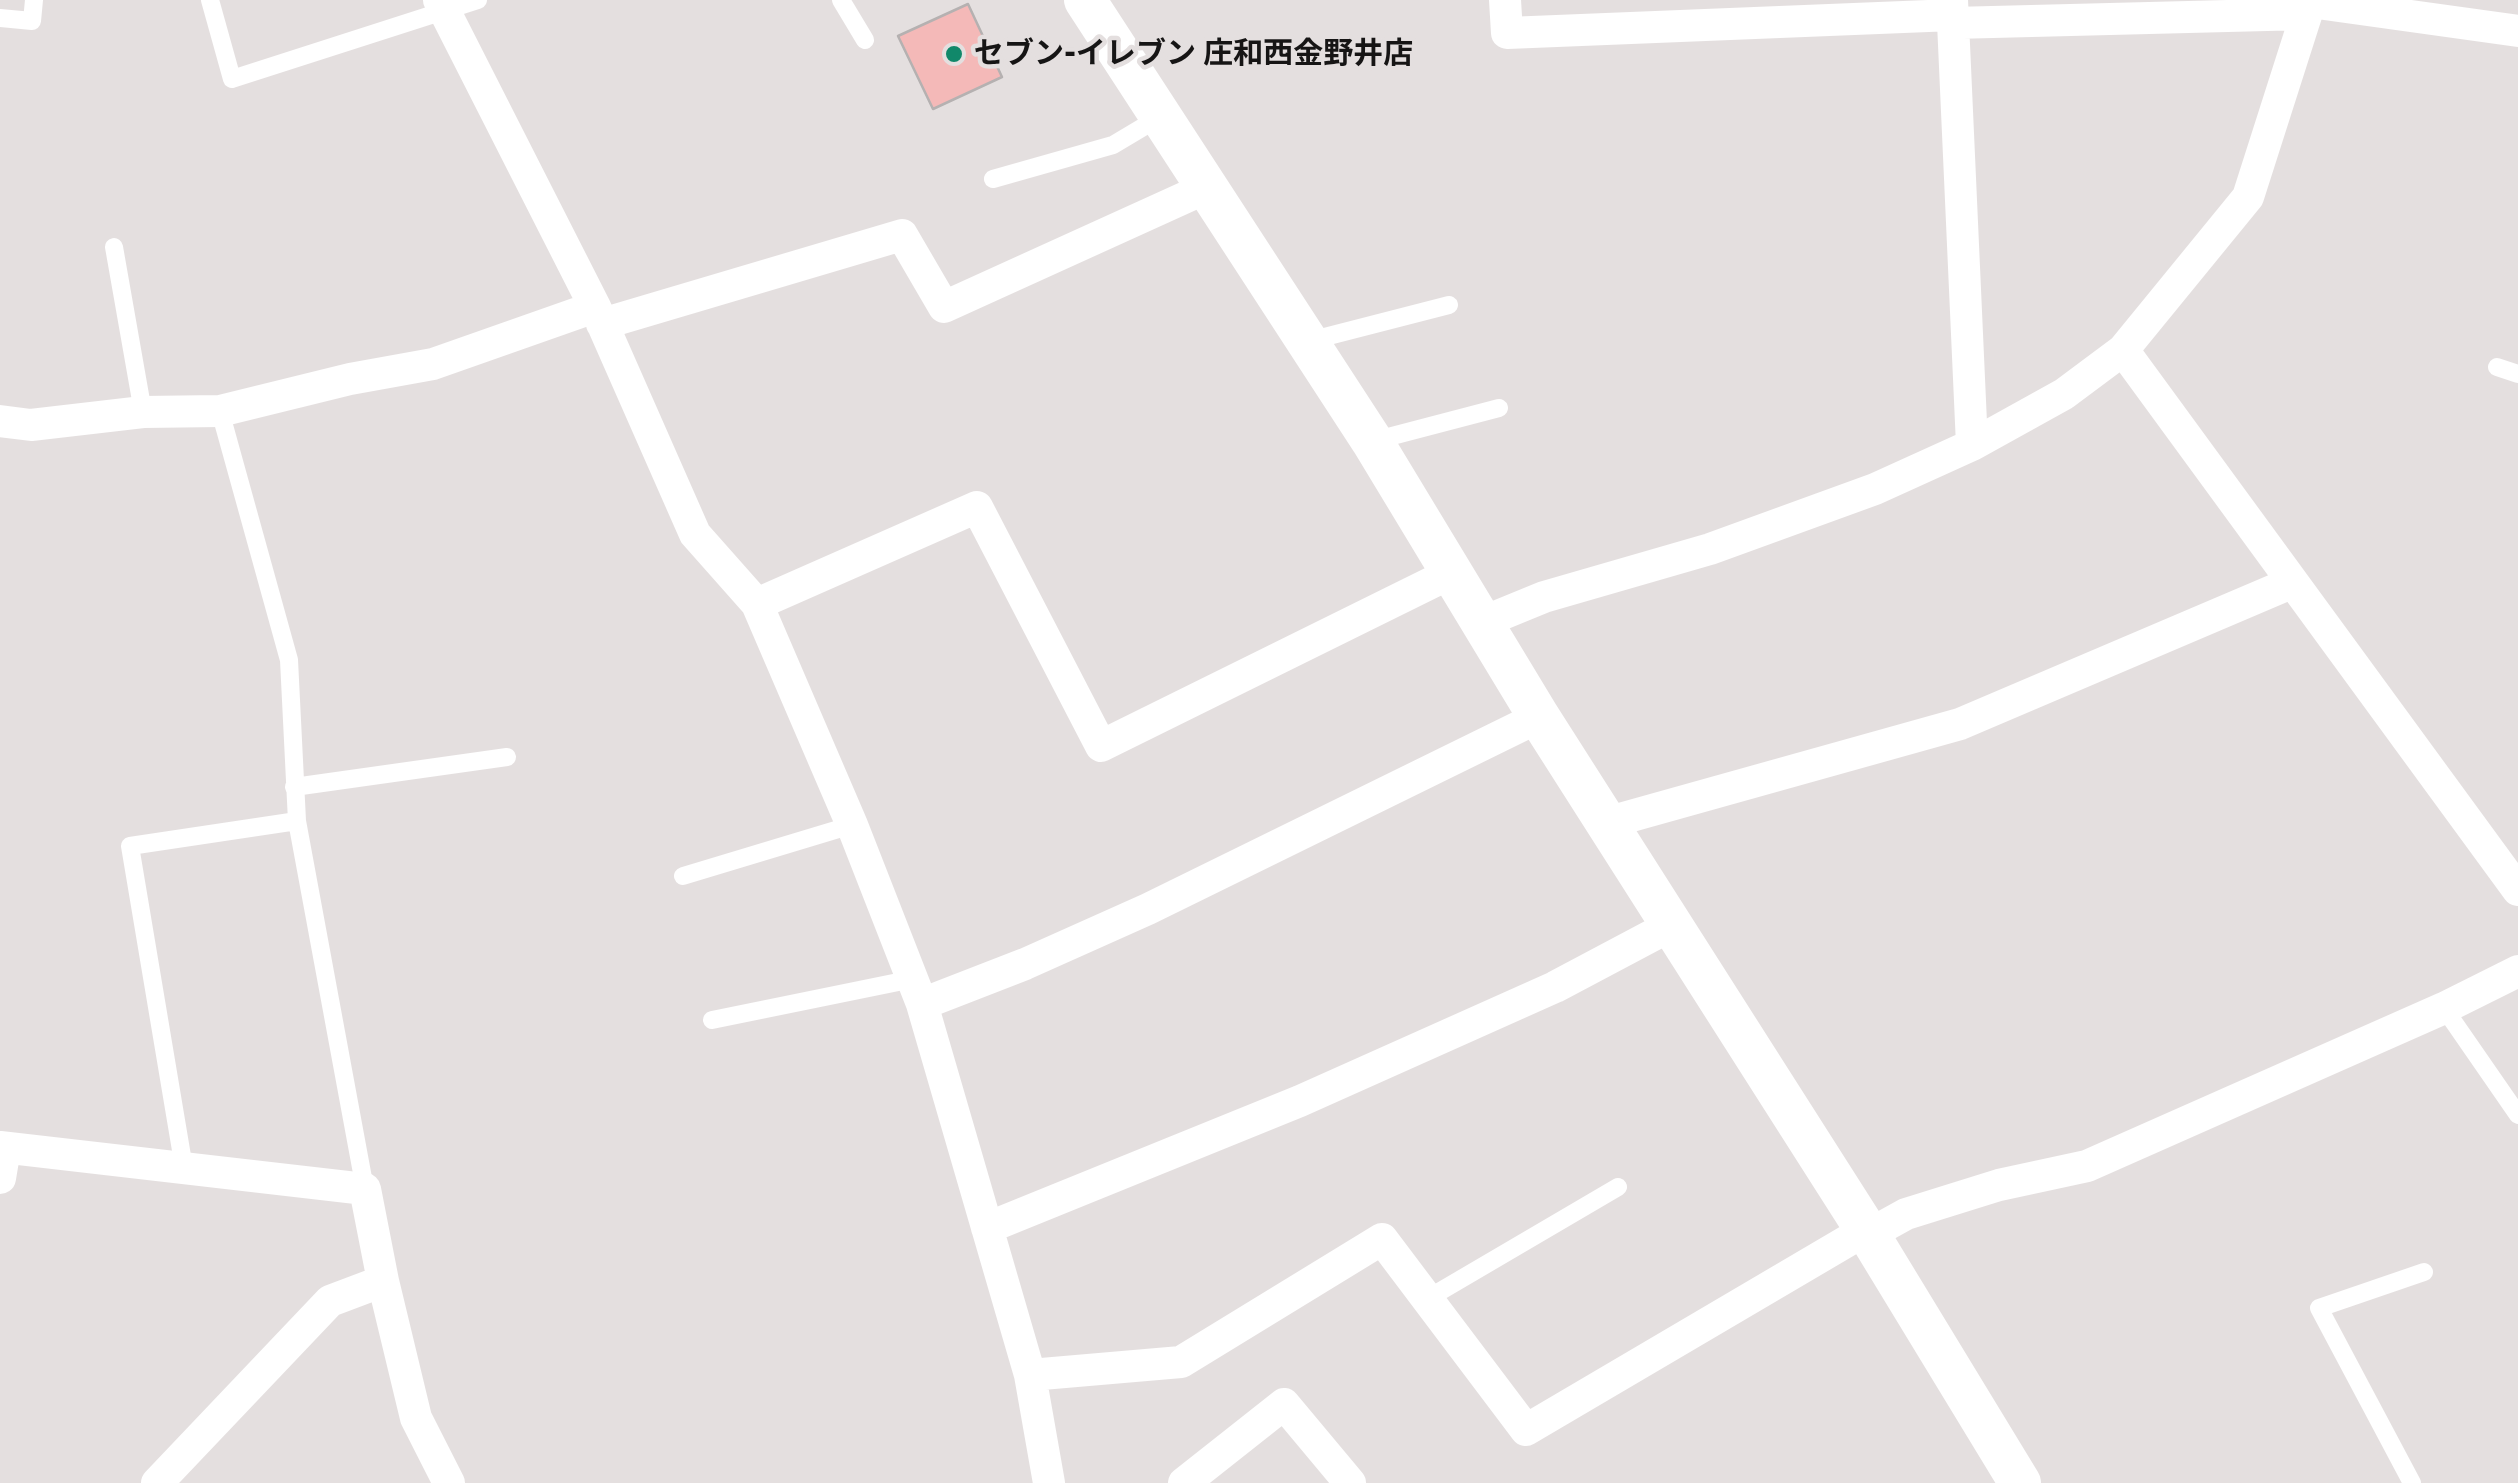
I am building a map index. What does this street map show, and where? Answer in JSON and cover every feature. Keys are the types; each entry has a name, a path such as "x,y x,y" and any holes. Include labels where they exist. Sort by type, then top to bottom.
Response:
{"street":[{"path":"1084,0 1309,341 1539,718 1867,1232 2020,1483"},
{"path":"1505,0 1507,33 1952,13 2309,5 2518,31"},
{"path":"442,5 598,316 695,534 756,604 852,825 918,992 1030,1375 1049,1483"},
{"path":"1483,622 1544,597 1710,549 1876,489 1972,446 2064,394 2123,350 2248,197 2309,5"},
{"path":"1952,13 1972,446"},
{"path":"0,420 31,424 143,412 220,411 350,379 433,364 902,236 944,308 1206,188"},
{"path":"2123,350 2518,890"},
{"path":"756,604 977,507 1101,746 1452,573"},
{"path":"1606,823 1960,724 2291,584"},
{"path":"918,992 1025,964 1148,909 1539,718"},
{"path":"988,1228 1300,1101 1555,987 1670,926"},
{"path":"1030,1375 1181,1362 1382,1239 1526,1430 1867,1232 1906,1214 1999,1185 2087,1166 2444,1008 2518,971"},
{"path":"2,1157 184,1168 366,1189 416,1418 449,1483"},
{"path":"157,1483 330,1301 384,1281"},
{"path":"1184,1483 1284,1404 1350,1483"}],"lane":[{"path":"0,18 32,21 34,0"},
{"path":"210,0 232,79 442,5 478,0"},
{"path":"841,0 865,40"},
{"path":"993,179 1113,145 1161,116"},
{"path":"114,247 143,412"},
{"path":"1309,341 1449,306"},
{"path":"2497,367 2518,374"},
{"path":"1372,441 1498,408"},
{"path":"220,411 289,660 297,821 366,1189"},
{"path":"294,788 506,757"},
{"path":"184,1168 130,846 297,821"},
{"path":"683,876 852,825"},
{"path":"712,1020 918,992"},
{"path":"2444,1008 2518,1115"},
{"path":"1427,1299 1618,1186"},
{"path":"2412,1483 2319,1308 2424,1272"}],"building":[{"path":"968,4 1002,77 933,109 898,36"}],"place":[{"name":"セブン-イレブン 庄和西金野井店","path":"954,54"}]}
